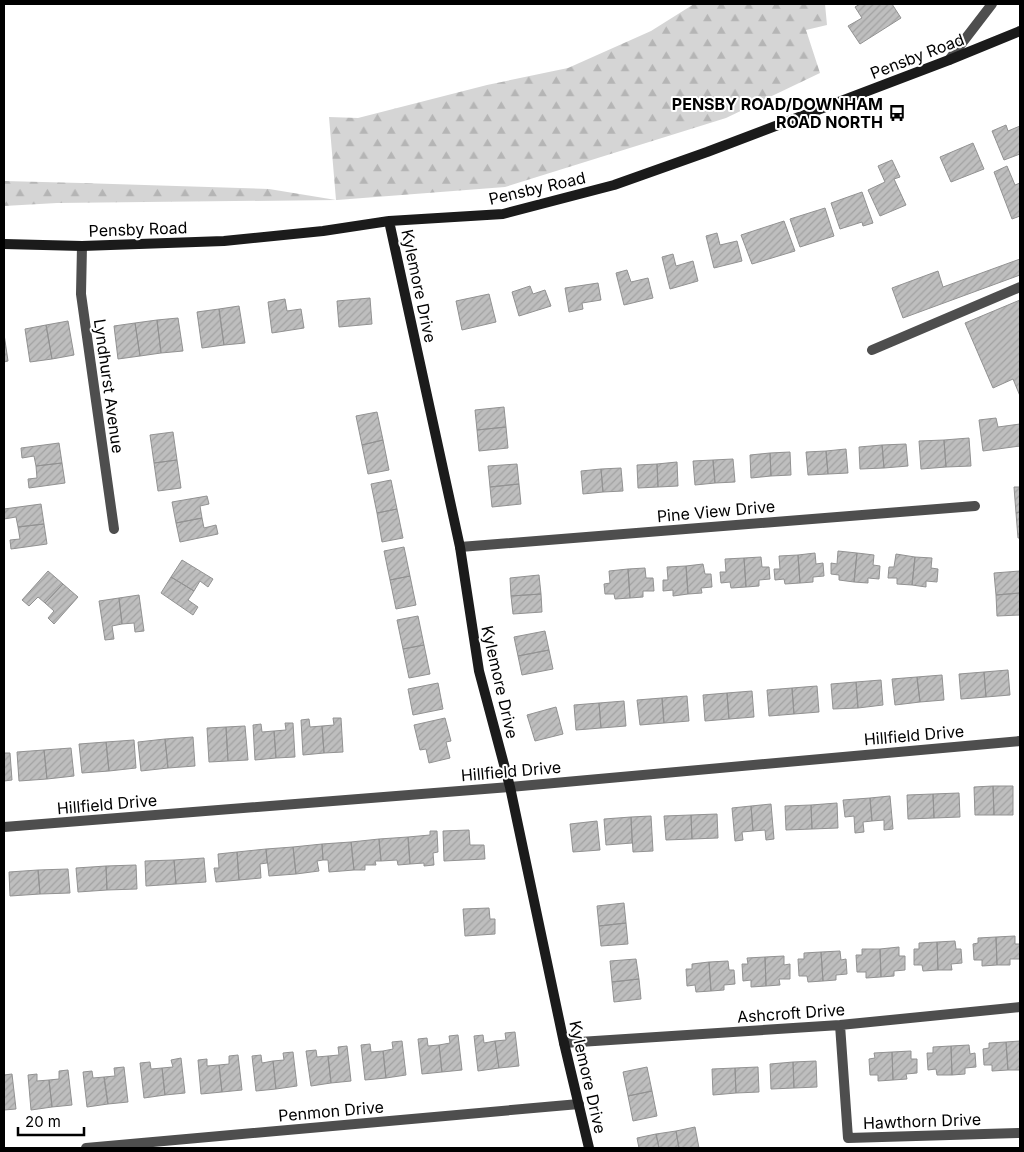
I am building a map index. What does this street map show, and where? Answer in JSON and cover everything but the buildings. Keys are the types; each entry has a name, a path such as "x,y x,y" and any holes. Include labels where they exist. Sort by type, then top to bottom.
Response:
{"main road":[{"name":"Pensby Road","path":"4,244 82,246 224,241 323,232 389,222 503,214 614,185 949,60 1020,31"},
{"name":"Kylemore Drive","path":"389,222 460,546 479,671 510,787 564,1043 589,1148"}],"street":[{"path":"949,60 992,4"},
{"name":"Lyndhurst Avenue","path":"82,246 81,294 114,529"},
{"path":"872,350 1020,287"},
{"name":"Pine View Drive","path":"460,546 975,506"},
{"name":"Hillfield Drive","path":"4,827 510,787 1020,741"},
{"name":"Ashcroft Drive","path":"564,1043 840,1025 1020,1007"},
{"name":"Hawthorn Drive","path":"840,1025 848,1138 1020,1133"},
{"name":"Penmon Drive","path":"86,1148 579,1104"}],"green space":[{"path":"694,4 825,4 827,25 806,30 820,73 726,118 505,187 337,200 57,203 4,206 4,181 269,189 336,200 329,117 358,118 487,85 568,68 651,31"}],"place":[{"name":"PENSBY ROAD/DOWNHAM ROAD NORTH","path":"897,113"}]}
